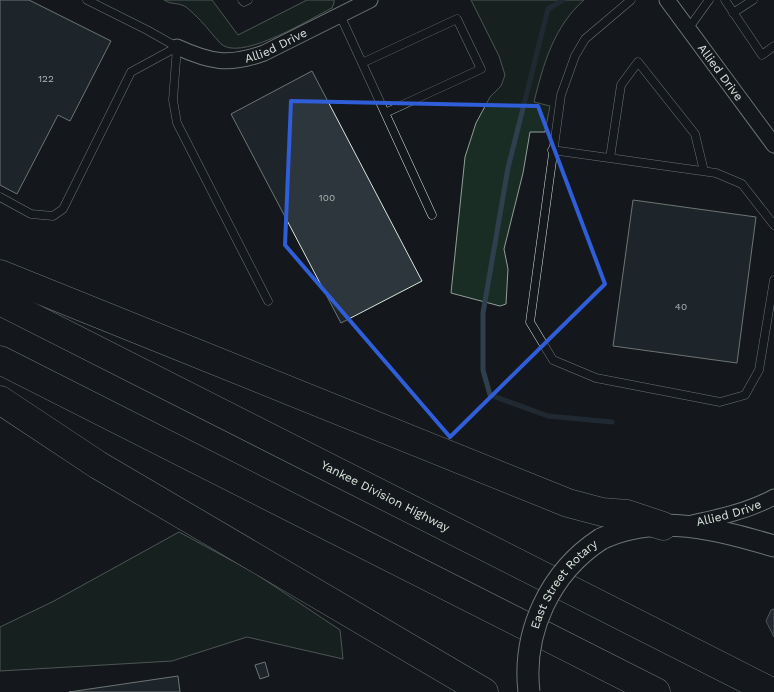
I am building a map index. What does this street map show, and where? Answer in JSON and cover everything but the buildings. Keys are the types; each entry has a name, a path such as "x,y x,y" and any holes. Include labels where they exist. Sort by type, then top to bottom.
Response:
{"highway":[{"path":"0,274 568,503 602,512 627,514 672,526"},
{"name":"Yankee Division Highway","path":"0,302 772,692"},
{"path":"0,360 656,692"},
{"path":"0,400 98,465 484,692"}],"main road":[{"name":"East Street Rotary","path":"529,692 527,676 529,646 541,609 555,584 567,569 581,555 602,540 625,530 672,526 703,528 774,546"}],"street":[{"name":"Allied Drive","path":"667,0 774,145"},
{"name":"Allied Drive","path":"177,46 198,57 217,60 247,59 340,15 362,2"},
{"name":"Allied Drive","path":"672,526 724,516 774,498"}],"lane":[{"path":"87,0 177,46"},
{"path":"242,0 244,2 248,0"},
{"path":"631,0 585,39 575,56 561,95 530,322 554,360 596,378 720,402 745,395 759,370 774,280"},
{"path":"688,29 708,0"},
{"path":"725,0 762,55 774,46"},
{"path":"733,13 753,0"},
{"path":"340,15 432,215"},
{"path":"362,63 457,19 469,44 480,69 385,113"},
{"path":"0,197 31,214 53,216 63,209 131,72 177,46"},
{"path":"177,46 173,100 176,122 268,301"},
{"path":"610,158 621,85 638,62 695,134 704,172"},
{"path":"552,150 716,173 742,184 774,225"}],"highlighted area":[{"path":"291,101 538,106 605,284 450,437 285,245"}],"green space":[{"path":"164,0 212,0 238,35 307,0 334,0 334,3 332,8 278,36 247,47 234,48 221,44 186,7"},
{"path":"471,0 584,0 574,10 557,34 546,60 534,102 550,106 545,132 530,132 523,173 504,249 508,269 506,304 500,306 451,293 465,157 476,123 490,97 501,86 505,75 499,56"},
{"path":"179,532 253,572 340,630 343,659 247,637 172,661 0,671 0,627 54,601"}],"water":[{"path":"774,609 774,637 766,621 771,610"}],"waterway":[{"path":"563,0 548,9 508,168 483,313 483,370 490,395 548,416 612,422"}]}
